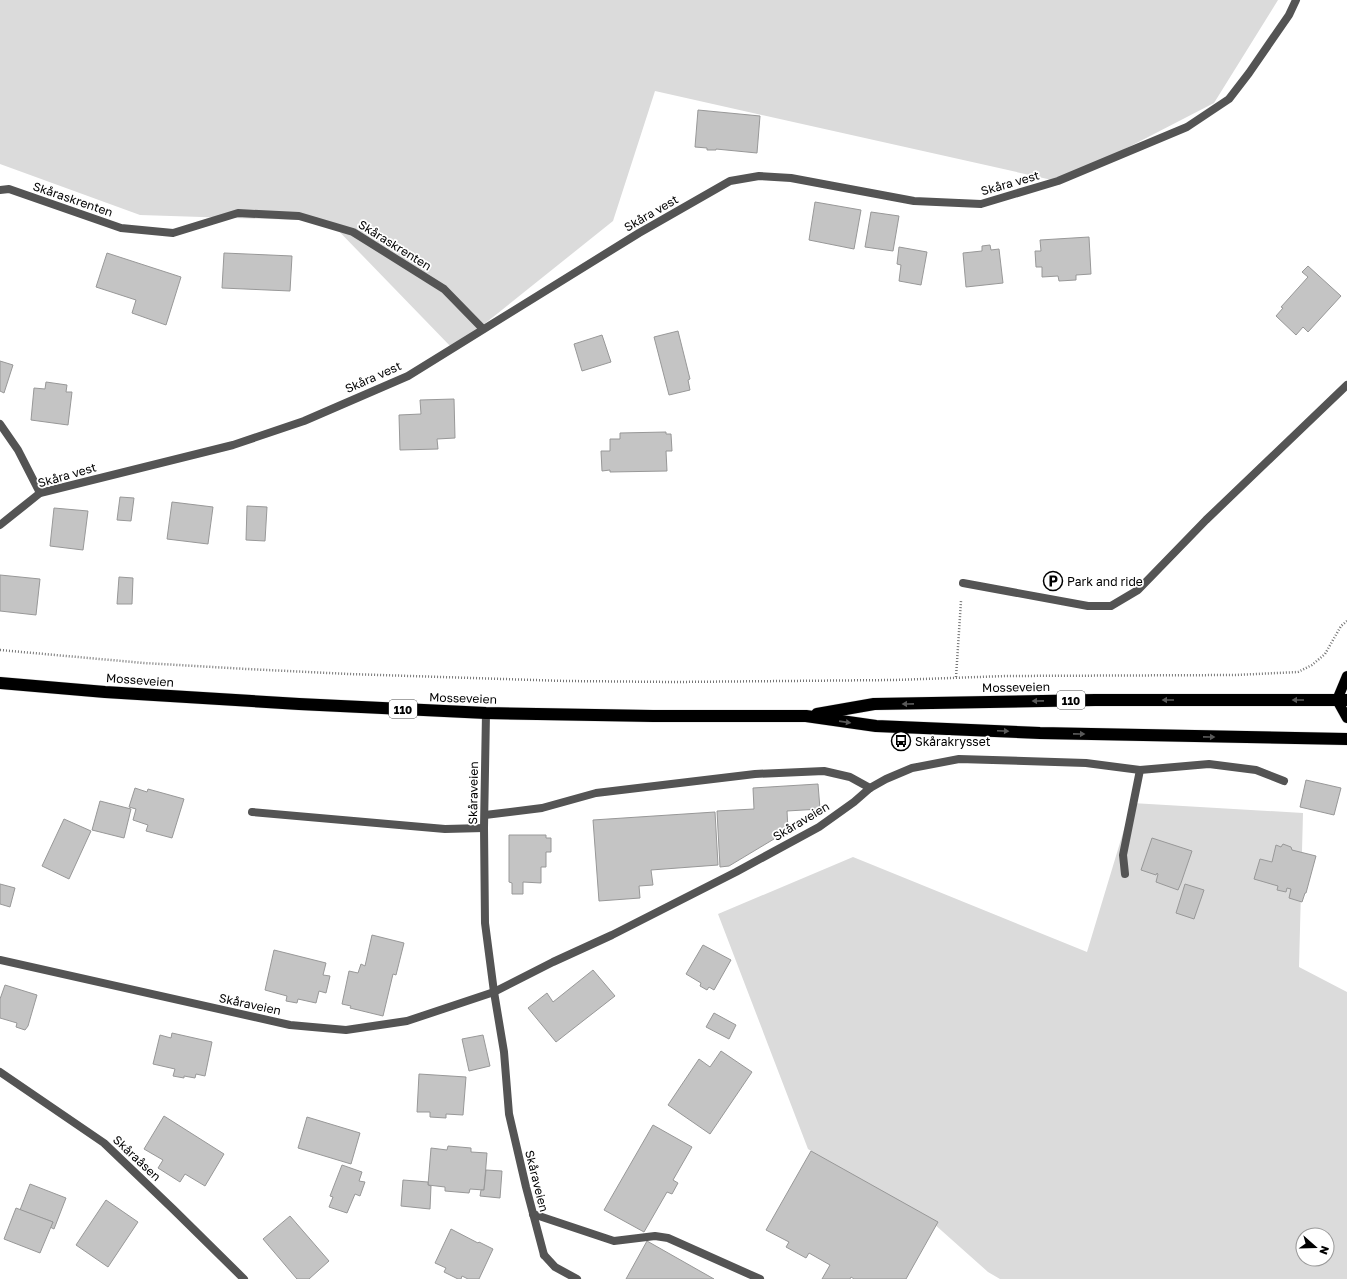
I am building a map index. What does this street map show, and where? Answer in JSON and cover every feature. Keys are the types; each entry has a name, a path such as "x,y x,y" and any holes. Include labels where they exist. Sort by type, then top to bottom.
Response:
{"highway":[{"name":"Mosseveien","path":"0,683 97,692 175,697 486,713 653,716 806,716 876,726 1040,733 1347,739"},
{"name":"Mosseveien","path":"806,716 874,704 1095,700 1342,700"}],"main road":[{"path":"1347,676 1342,700 1347,718"}],"street":[{"name":"Skåra vest","path":"0,525 40,493 233,445 304,421 408,376 639,233 730,182 759,176 791,178 914,201 981,204 1058,181 1188,127 1229,99 1289,15 1296,0"},
{"name":"Skåraskrenten","path":"0,190 9,189 121,228 173,234 238,214 299,216 353,232 444,290 483,329"},
{"path":"963,583 1088,606 1111,606 1138,590 1206,520 1347,385"},
{"path":"0,424 18,450 40,493"},
{"name":"Skåraveien","path":"486,713 484,814 485,923 504,1052 509,1114 544,1255 555,1267 577,1279"},
{"name":"Skåraveien","path":"0,960 290,1025 346,1030 407,1022 494,992 553,962 612,935 819,827 854,802 870,788 886,779 912,768 959,759 1086,763 1140,770 1209,764 1256,770 1284,780"},
{"path":"1126,874 1123,855 1140,770"},
{"path":"484,814 542,808 596,793 755,774 824,771 850,777 870,788"},
{"path":"252,812 445,829 484,828"},
{"name":"Skåraåsen","path":"0,1072 104,1143 244,1279"},
{"path":"533,1214 614,1241 655,1236 668,1238 760,1279"}],"path":[{"path":"956,677 963,583"},
{"path":"0,650 144,663 247,669 557,681 698,682 895,680 956,677 1236,675 1298,672 1312,665 1325,654 1341,626 1347,621"}],"shaded area":[{"path":"0,0 1278,0 1214,103 1061,182 655,91 613,221 453,349 329,221 140,215 0,164"},
{"path":"1132,803 1303,813 1299,967 1347,992 1347,1279 1000,1279 988,1272 933,1223 854,1178 808,1149 718,914 853,857 1087,952"}],"building":[{"path":"698,110 760,116 757,153 716,149 707,150 707,148 695,147"},
{"path":"815,202 861,210 854,249 809,240"},
{"path":"871,212 899,216 893,251 865,247"},
{"path":"1089,237 1091,274 1076,275 1076,280 1059,281 1058,276 1042,277 1042,267 1036,267 1035,251 1041,251 1040,240"},
{"path":"990,245 991,250 999,249 1003,283 966,287 963,253 982,251 982,246"},
{"path":"899,247 927,252 921,285 899,281 901,265 897,264"},
{"path":"107,253 181,277 166,325 132,313 136,300 96,287"},
{"path":"224,253 292,256 290,291 222,288"},
{"path":"1308,266 1341,296 1308,332 1303,327 1296,335 1276,316 1283,308 1281,307 1308,277 1302,272"},
{"path":"678,331 690,379 688,380 690,390 669,395 654,337"},
{"path":"602,335 611,362 582,371 574,344"},
{"path":"0,361 13,365 4,393 0,391"},
{"path":"46,382 67,385 66,392 72,392 68,425 31,420 34,388 45,389"},
{"path":"454,399 455,438 437,439 438,449 400,450 399,415 421,414 420,400"},
{"path":"666,432 666,434 671,434 672,451 666,451 667,471 602,471 601,451 610,451 610,439 620,439 620,433"},
{"path":"120,497 134,498 131,521 117,520"},
{"path":"172,502 213,507 208,544 167,539"},
{"path":"247,506 267,507 265,541 246,540"},
{"path":"54,508 88,511 83,550 50,546"},
{"path":"0,575 40,579 36,615 0,611"},
{"path":"119,577 133,578 132,604 117,604"},
{"path":"1306,780 1341,788 1334,815 1300,807"},
{"path":"818,784 820,809 787,811 788,829 783,829 784,833 729,866 720,867 717,811 754,809 753,788"},
{"path":"135,788 147,792 148,789 184,799 172,838 146,831 148,825 133,820 136,809 129,807"},
{"path":"100,801 131,809 124,838 92,830"},
{"path":"715,812 718,865 651,870 653,885 639,886 640,898 599,901 593,820"},
{"path":"64,819 91,831 69,879 42,866"},
{"path":"509,835 546,835 546,838 551,838 551,852 546,852 546,867 541,867 541,883 523,882 523,894 512,894 512,883 509,882"},
{"path":"1152,838 1192,851 1178,890 1156,882 1157,873 1156,875 1141,870"},
{"path":"1283,844 1291,847 1292,850 1316,856 1306,893 1302,902 1289,898 1291,889 1287,888 1286,892 1277,890 1278,886 1254,879 1260,859 1272,862 1276,845 1281,847"},
{"path":"0,884 15,888 10,907 0,904"},
{"path":"1185,884 1204,890 1194,919 1176,913"},
{"path":"372,935 404,943 396,975 393,974 383,1016 350,1008 351,1006 342,1004 349,971 358,973 361,964 365,966"},
{"path":"703,945 731,960 714,990 709,987 707,990 700,986 701,983 686,974"},
{"path":"274,950 326,963 323,975 330,976 326,993 319,991 316,1003 298,999 297,1003 286,1001 287,996 265,990"},
{"path":"593,970 615,996 556,1042 528,1008 547,993 553,1002"},
{"path":"5,985 37,995 28,1026 25,1030 16,1027 17,1023 0,1018 0,999"},
{"path":"714,1013 736,1025 729,1039 706,1027"},
{"path":"172,1033 212,1042 205,1076 196,1074 195,1078 184,1076 184,1078 173,1076 175,1069 153,1064 160,1035 171,1038"},
{"path":"483,1035 490,1066 469,1071 462,1039"},
{"path":"721,1051 752,1072 710,1134 668,1105 699,1059 710,1067"},
{"path":"419,1074 466,1077 463,1115 446,1114 446,1118 430,1117 430,1112 417,1112"},
{"path":"164,1116 224,1154 205,1186 185,1174 180,1182 158,1168 163,1160 144,1149"},
{"path":"307,1117 360,1133 351,1164 298,1148"},
{"path":"653,1125 692,1147 673,1180 678,1183 672,1194 667,1192 644,1232 604,1210"},
{"path":"448,1146 471,1148 471,1152 487,1153 484,1190 470,1189 469,1193 445,1191 445,1187 428,1185 431,1148 447,1150"},
{"path":"811,1151 938,1222 906,1279 854,1279 851,1277 850,1279 822,1279 830,1265 809,1253 806,1258 786,1247 789,1242 766,1230"},
{"path":"342,1165 362,1172 359,1181 365,1182 360,1196 355,1194 347,1213 329,1207 333,1197 330,1196"},
{"path":"486,1170 502,1171 500,1198 480,1196 481,1190 484,1190"},
{"path":"403,1180 428,1182 428,1185 431,1186 430,1209 401,1206"},
{"path":"30,1184 66,1198 54,1229 50,1227 53,1222 20,1210"},
{"path":"106,1200 138,1222 108,1267 76,1245"},
{"path":"16,1208 53,1222 40,1253 4,1239"},
{"path":"290,1216 329,1261 309,1279 297,1279 263,1239"},
{"path":"451,1229 493,1249 479,1279 468,1279 462,1276 461,1279 458,1279 444,1272 446,1268 435,1263"},
{"path":"647,1241 714,1279 626,1279"}],"place":[{"name":"Park and ride","path":"1053,581"},
{"name":"Skårakrysset","path":"901,741"}]}
